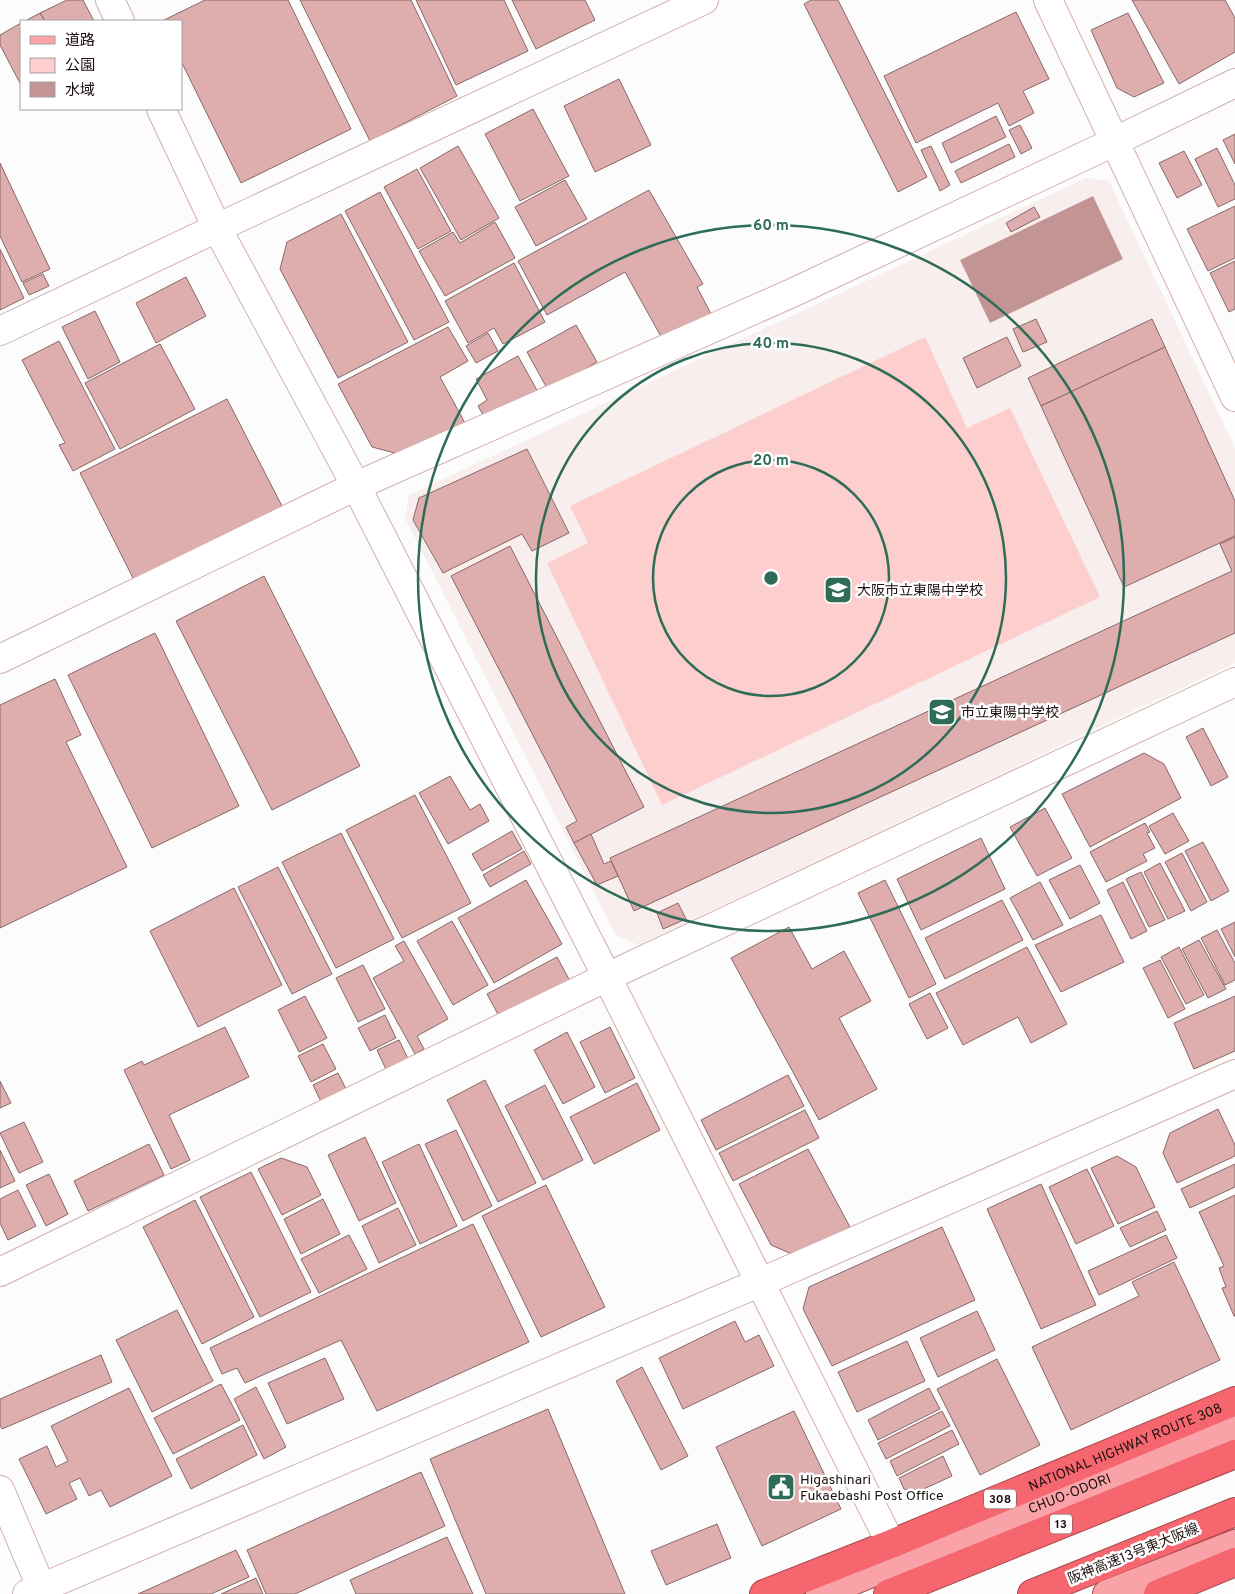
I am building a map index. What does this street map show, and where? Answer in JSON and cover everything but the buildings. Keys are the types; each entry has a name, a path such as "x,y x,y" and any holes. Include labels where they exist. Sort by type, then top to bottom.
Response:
{"highway":[{"name":"NATIONAL HIGHWAY ROUTE 308","path":"764,1594 891,1544 1235,1401"},
{"name":"13","path":"888,1594 1235,1454"},
{"name":"阪神高速13号東大阪線","path":"1032,1594 1235,1512"},
{"path":"1158,1594 1235,1562"}],"main road":[{"name":"CHUO-ODORI","path":"820,1594 1034,1506 1235,1428"},
{"path":"1107,1594 1235,1544"}],"street":[{"path":"110,0 120,20"},
{"path":"0,331 704,0"},
{"path":"1048,0 1235,396"},
{"path":"0,659 356,486 783,297 1235,83"},
{"path":"161,110 217,228 356,486 607,977 891,1544"},
{"path":"0,1272 607,977 1235,682"},
{"path":"0,1490 38,1592 760,1282 1235,1074"}],"shaded area":[{"name":"大阪市立東陽中学校","path":"1086,178 1109,181 1235,448 1235,663 639,945 616,936 405,518 409,495"}],"green space":[{"path":"925,337 967,428 1010,408 1100,597 662,805 547,563 588,543 570,506"}],"water":[{"path":"1093,196 1123,259 990,323 960,260"}],"place":[{"name":"大阪市立東陽中学校","path":"838,590"},
{"name":"市立東陽中学校","path":"942,712"},
{"name":"Higashinari Fukaebashi Post Office","path":"781,1487"}]}
